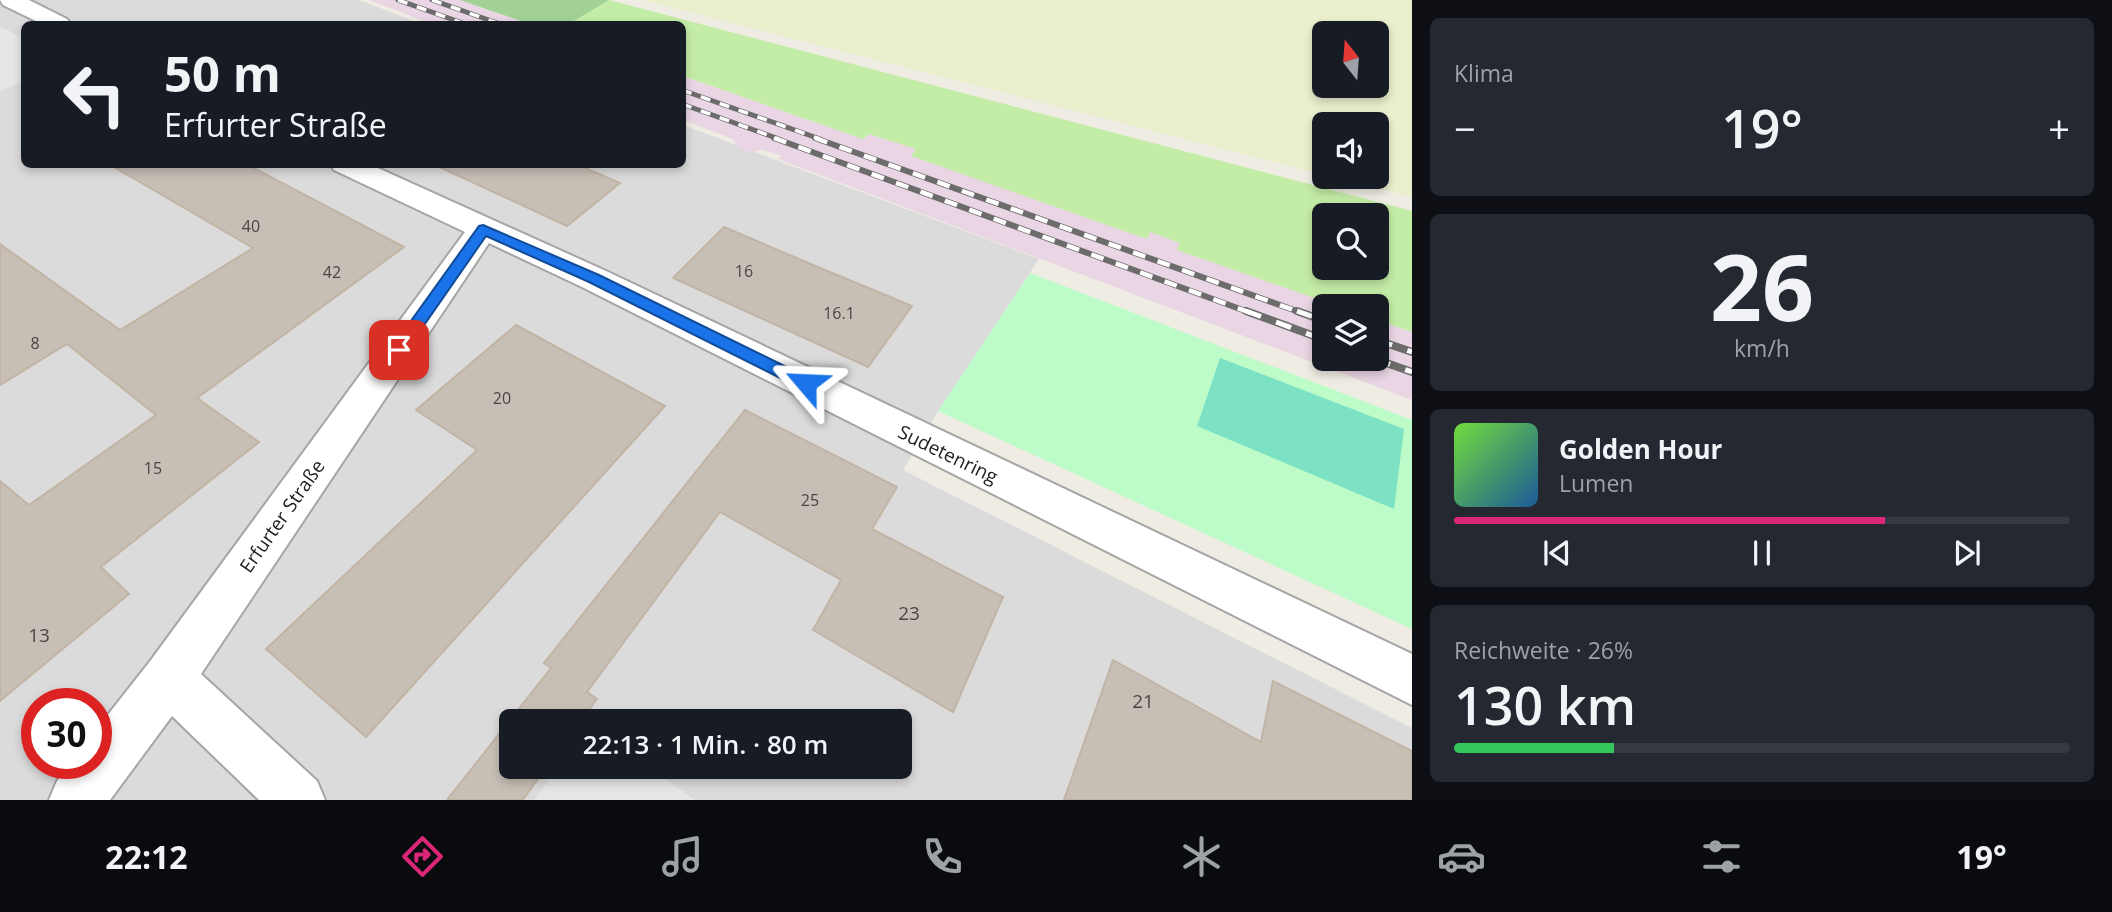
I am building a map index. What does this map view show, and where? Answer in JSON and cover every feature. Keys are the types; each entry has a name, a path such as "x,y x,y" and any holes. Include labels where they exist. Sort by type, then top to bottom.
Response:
{"street":[{"path":"11,0 53,21"},
{"name":"Sudetenring","path":"353,168 606,284 1412,680"},
{"name":"Erfurter Straße","path":"76,800 169,678 483,229"},
{"path":"169,678 298,800"}],"shaded area":[{"path":"0,0 359,0 414,21 21,21 21,168 686,168 686,126 1039,259 938,411 903,470 1412,728 1412,800 0,800"},
{"path":"369,0 460,0 521,21 422,21"},
{"path":"0,27 21,37 21,82 0,91"},
{"path":"686,77 863,139 868,134 917,149 911,155 1147,239 1150,232 1180,243 1178,250 1312,297 1312,362 778,159 782,156 763,150 750,152 738,147 733,139 686,121"},
{"path":"1389,324 1412,332 1412,400 1336,371 1389,371"},
{"path":"549,779 665,779 695,800 534,800"}],"green space":[{"path":"460,0 609,0 574,21 521,21"},
{"path":"609,0 1312,185 1312,189 1328,189 1382,203 1312,203 1312,280 1389,280 1389,205 1412,211 1412,332 1389,324 1389,294 1312,294 1312,297 1177,250 1180,243 1150,232 1147,239 911,156 916,149 869,134 863,139 686,77 686,21 574,21"},
{"path":"642,0 1412,0 1412,197 1380,189 1389,189 1389,112 1312,112 1312,172"},
{"path":"1030,273 1412,420 1412,629 938,411"},
{"path":"1220,358 1404,429 1394,509 1197,426"}],"building":[{"path":"116,168 254,168 404,247 197,398 259,442 101,567 129,594 0,701 0,481 29,505 156,415 67,344 0,385 0,244 120,330 253,248"},
{"path":"442,168 585,168 620,183 567,226"},
{"path":"724,227 912,306 868,367 673,278"},
{"path":"516,325 665,406 366,737 266,649 477,450 416,410"},
{"path":"745,410 897,487 872,529 1003,597 953,712 813,630 841,580 720,512 587,692 597,699 589,709 519,709 551,668 544,663"},
{"path":"1113,660 1261,742 1273,681 1412,751 1412,800 1064,800"},
{"path":"499,734 499,779 538,779 523,800 447,800"}],"railway":[{"path":"398,0 457,21"},
{"path":"432,0 492,21"},
{"path":"686,91 820,139"},
{"path":"686,105 779,139"},
{"path":"774,138 1251,313"},
{"path":"815,138 1302,313"},
{"path":"1246,311 1312,335"},
{"path":"1297,311 1312,316"},
{"path":"1389,344 1412,352"},
{"path":"1389,364 1412,372"}],"route":[{"path":"399,350 483,229 594,279 806,383"}]}
